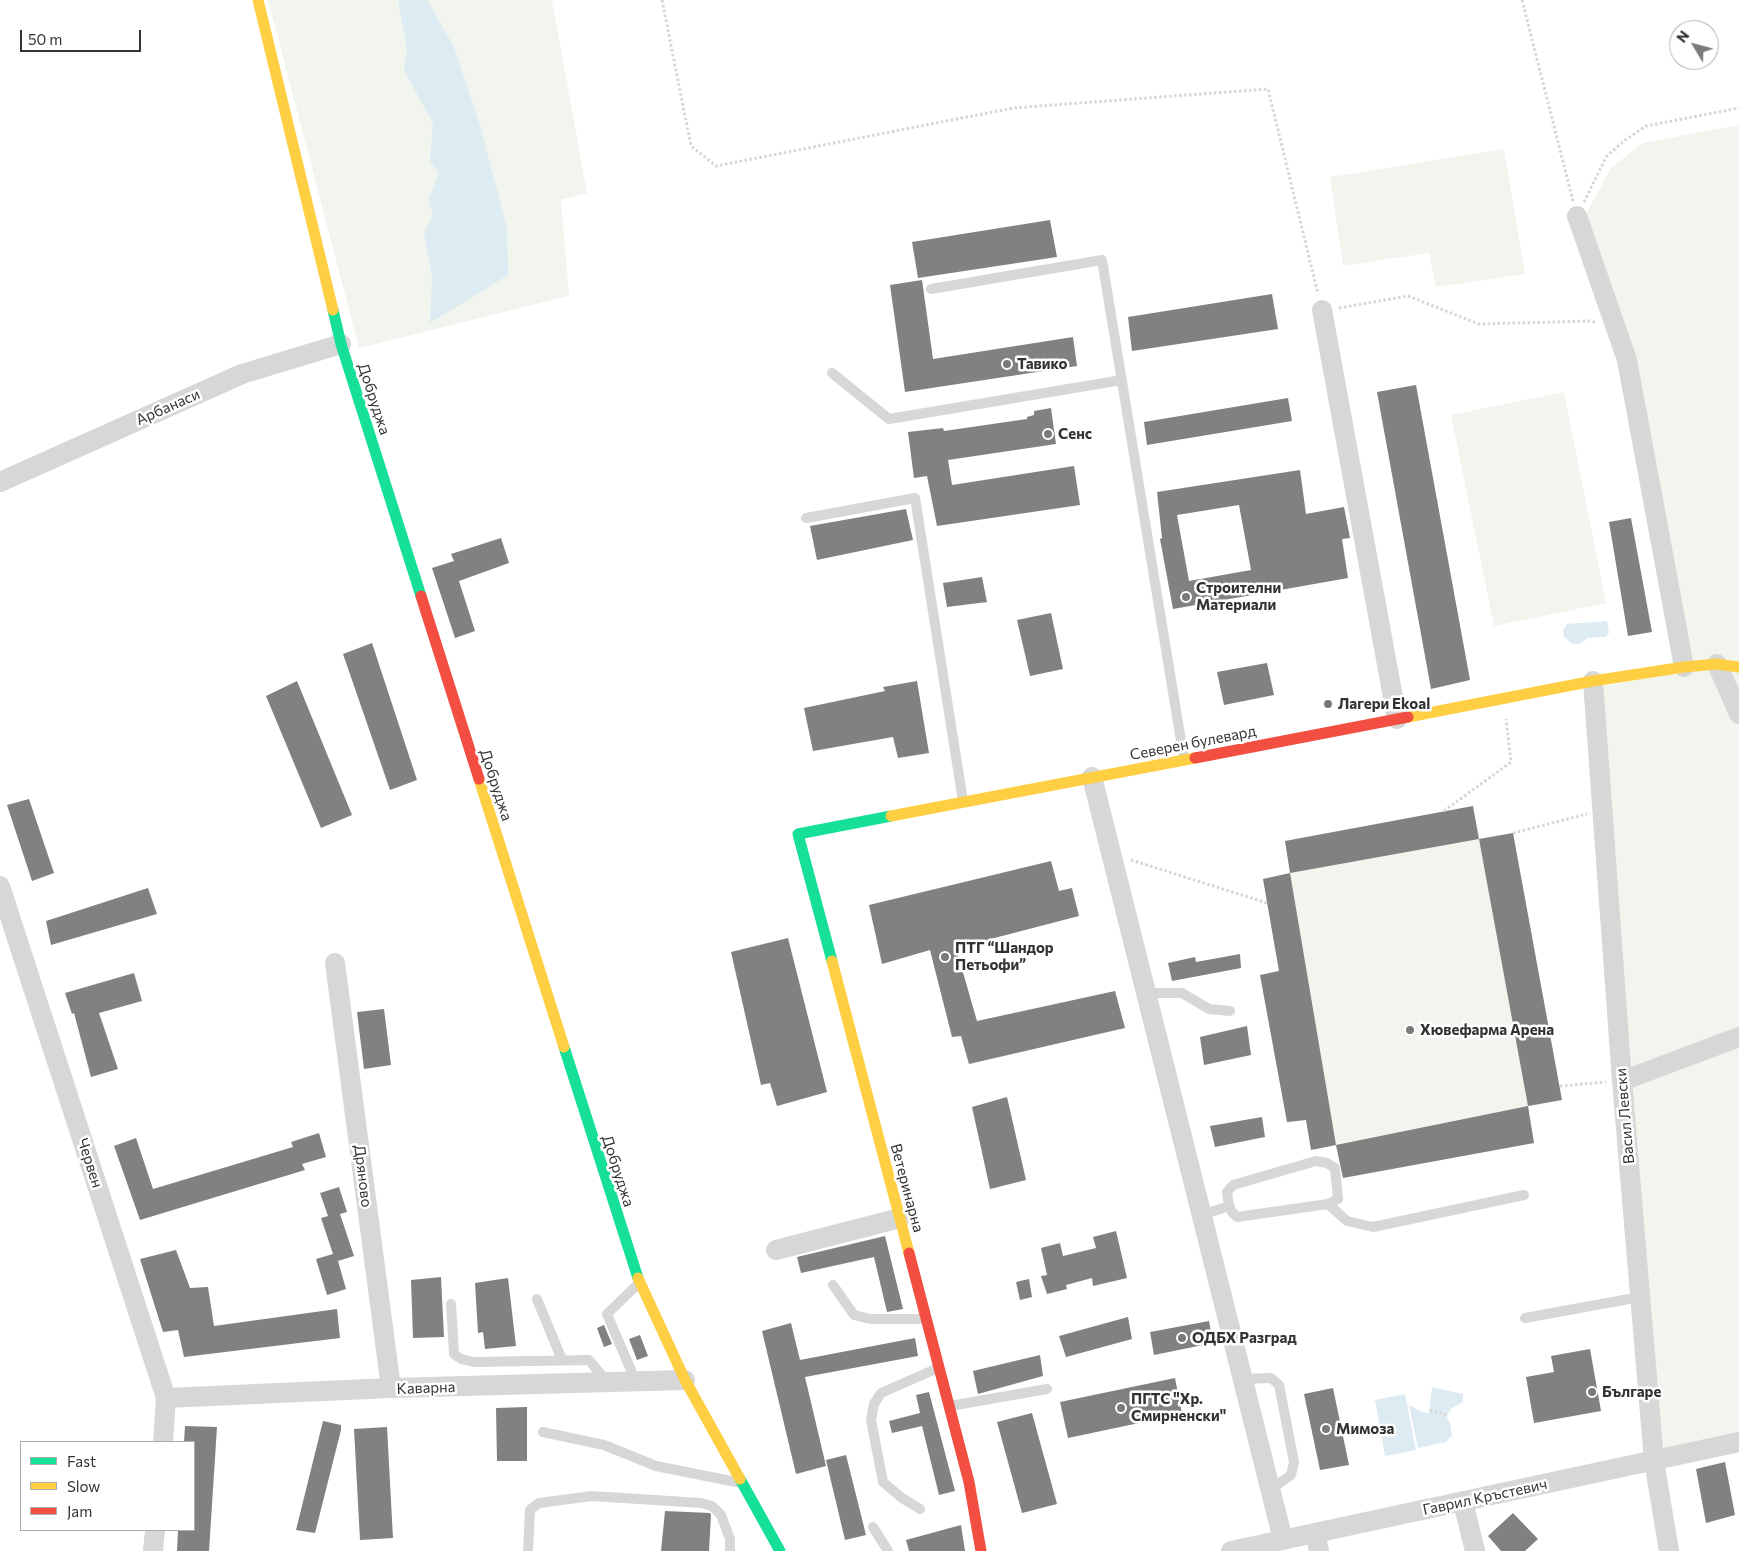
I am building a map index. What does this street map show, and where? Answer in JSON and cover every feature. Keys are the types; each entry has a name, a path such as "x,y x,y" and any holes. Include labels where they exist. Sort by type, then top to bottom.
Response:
{"street":[{"name":"Добруджа","path":"258,0 341,344 614,1206 640,1282 685,1380 780,1551"},
{"path":"1577,216 1627,360 1684,667"},
{"path":"1322,310 1397,720"},
{"name":"Арбанаси","path":"0,482 242,374 341,344"},
{"path":"1732,662 1739,714"},
{"name":"Северен булевард","path":"798,834 1593,681 1684,667 1732,662"},
{"name":"Васил Левски","path":"1593,681 1622,1081 1654,1461 1670,1551"},
{"path":"1092,777 1283,1540"},
{"name":"Ветеринарна","path":"798,834 969,1482 981,1551"},
{"name":"Червен","path":"0,886 166,1398 163,1441"},
{"name":"Дряново","path":"335,963 391,1388"},
{"path":"1622,1081 1739,1037"},
{"path":"776,1250 900,1218"},
{"name":"Каварна","path":"166,1398 391,1388 685,1380"},
{"name":"Гаврил Кръстевич","path":"1232,1551 1283,1540 1317,1542 1463,1502 1739,1442"},
{"path":"1463,1502 1475,1551"},
{"path":"154,1551 155,1531"}],"lane":[{"path":"931,289 1102,260 1184,760"},
{"path":"832,373 889,419 1122,380"},
{"path":"806,518 915,498 964,802"},
{"path":"1146,993 1182,993 1209,1009 1230,1011"},
{"path":"1316,1161 1327,1163 1334,1168 1338,1199 1328,1204 1237,1217 1229,1206 1227,1192 1233,1185 1316,1161"},
{"path":"1328,1204 1347,1221 1373,1227 1524,1195"},
{"path":"1202,1215 1229,1206"},
{"path":"636,1382 607,1314 640,1282"},
{"path":"833,1285 854,1315 870,1319 926,1319"},
{"path":"1525,1318 1640,1297"},
{"path":"537,1299 562,1360"},
{"path":"450,1304 454,1354 461,1359 474,1362 589,1360 607,1383"},
{"path":"920,1509 902,1498 883,1482 871,1420 874,1404 881,1393 938,1367"},
{"path":"1243,1380 1271,1378 1279,1385 1294,1462 1291,1475 1270,1489"},
{"path":"949,1406 1046,1389"},
{"path":"543,1432 604,1445 656,1466 742,1483"},
{"path":"528,1551 530,1510 539,1503 592,1496 701,1503 712,1506 721,1514 730,1539 730,1551"},
{"path":"873,1527 888,1551"}],"path":[{"path":"662,0 691,146 716,166 1013,108 1268,89 1322,310 1408,296 1479,324 1592,321 1619,335"},
{"path":"1522,0 1577,216"},
{"path":"1577,216 1606,157 1639,130 1646,126 1739,108"},
{"path":"1444,811 1511,762 1503,698"},
{"path":"1513,833 1602,810"},
{"path":"1112,854 1267,903"},
{"path":"1560,1086 1622,1081"},
{"path":"1430,1410 1447,1415"}],"shaded area":[{"path":"268,0 552,0 587,193 561,200 569,296 359,348"},
{"path":"398,0 427,0 454,47 479,122 507,228 508,275 430,323 432,277 424,233 433,215 429,199 439,173 430,161 433,123 404,70 407,49"},
{"path":"1739,125 1739,1437 1658,1455 1591,688 1690,671 1585,215 1611,168 1643,143"},
{"path":"1504,149 1525,274 1436,287 1429,253 1343,266 1330,177"},
{"path":"1564,392 1606,603 1494,626 1451,415"},
{"path":"1607,621 1609,633 1605,637 1588,638 1580,644 1573,644 1564,637 1563,630 1567,624"},
{"name":"Хювефарма Арена","path":"1473,806 1479,839 1513,833 1562,1100 1528,1107 1534,1143 1343,1178 1336,1145 1311,1150 1306,1120 1287,1123 1260,975 1279,971 1263,879 1290,873 1285,841"},
{"path":"1432,1387 1463,1394 1463,1402 1452,1408 1446,1416 1450,1423 1452,1435 1446,1442 1418,1448 1409,1405 1422,1412 1429,1413"},
{"path":"1405,1394 1416,1450 1385,1456 1375,1400"}],"building":[{"path":"1050,220 1057,257 918,278 912,242"},
{"path":"922,280 933,359 1073,337 1077,366 905,392 890,285"},
{"path":"1272,294 1278,329 1132,351 1128,317"},
{"path":"1416,385 1470,680 1431,689 1377,392"},
{"path":"1288,398 1292,421 1147,445 1144,422"},
{"path":"1051,408 1056,444 948,460 952,485 1074,466 1080,505 937,526 927,476 914,478 908,432 943,428 944,431 1027,419 1027,417 1034,415 1034,411"},
{"path":"1300,470 1306,514 1344,507 1350,538 1342,539 1348,578 1173,609 1160,539 1162,538 1157,492","holes":["1239,505 1251,570 1189,581 1177,515"]},
{"path":"906,509 913,540 817,560 810,526"},
{"path":"1631,518 1652,632 1628,636 1609,522"},
{"path":"501,538 509,563 459,581 475,631 455,638 432,568 454,561 451,554"},
{"path":"982,577 987,602 947,607 943,583"},
{"path":"1051,613 1063,669 1030,676 1017,620"},
{"path":"372,643 417,780 390,790 343,654"},
{"path":"1267,663 1274,695 1224,705 1217,672"},
{"path":"297,681 352,815 321,828 266,696"},
{"path":"917,681 929,753 898,758 893,737 813,751 804,708 885,691 883,687"},
{"path":"29,799 54,873 32,881 7,805"},
{"path":"1473,806 1479,839 1290,873 1285,841"},
{"path":"1513,833 1562,1100 1528,1106 1479,839"},
{"name":"ПТГ “Шандор Петьофи”","path":"1051,861 1059,891 1072,888 1079,916 956,948 977,1021 1115,991 1125,1028 969,1064 961,1036 952,1037 930,950 882,964 869,905"},
{"path":"1290,873 1336,1145 1311,1150 1306,1120 1287,1122 1260,975 1279,971 1263,879"},
{"path":"148,888 157,914 51,945 46,921"},
{"path":"788,938 827,1092 777,1106 770,1083 761,1085 731,952"},
{"path":"1240,954 1241,968 1172,981 1168,963 1195,957 1196,962"},
{"path":"134,973 142,1001 99,1013 118,1069 91,1077 74,1013 72,1014 65,993"},
{"path":"384,1009 391,1065 364,1069 357,1012"},
{"path":"1247,1026 1251,1055 1204,1065 1200,1037"},
{"path":"1007,1097 1026,1180 990,1189 972,1107"},
{"path":"1528,1106 1534,1143 1343,1178 1336,1145"},
{"path":"1262,1117 1265,1137 1215,1147 1210,1126"},
{"path":"319,1133 326,1157 302,1164 305,1170 140,1220 114,1146 136,1138 153,1189 293,1147 291,1142"},
{"path":"339,1187 347,1212 340,1214 354,1256 338,1261 346,1289 327,1295 316,1259 333,1254 321,1218 328,1216 320,1193"},
{"path":"1116,1231 1127,1278 1093,1286 1092,1278 1066,1285 1067,1289 1047,1294 1041,1276 1047,1275 1041,1248 1060,1243 1063,1256 1096,1248 1093,1237"},
{"path":"885,1236 903,1309 887,1312 874,1257 801,1273 797,1257"},
{"path":"176,1250 190,1288 208,1287 214,1326 337,1309 340,1338 184,1357 178,1330 163,1332 140,1259"},
{"path":"441,1277 444,1337 413,1338 411,1280"},
{"path":"508,1278 516,1346 485,1349 483,1332 478,1333 475,1283"},
{"path":"1029,1279 1032,1297 1020,1300 1016,1282"},
{"path":"1128,1317 1132,1339 1066,1357 1059,1336"},
{"name":"ОДБХ Разград","path":"1209,1321 1213,1343 1154,1355 1150,1332"},
{"path":"791,1323 800,1360 915,1338 918,1356 805,1377 826,1466 796,1474 762,1331"},
{"path":"604,1325 612,1344 604,1347 597,1328"},
{"path":"640,1335 648,1356 637,1360 629,1339"},
{"path":"1590,1349 1601,1411 1534,1423 1526,1377 1554,1372 1551,1356"},
{"path":"1040,1355 1043,1376 978,1394 973,1371"},
{"name":"ПГТС \"Хр. Смирненски\"","path":"1175,1378 1182,1414 1068,1438 1060,1402"},
{"name":"Мимоза","path":"1333,1388 1349,1465 1320,1470 1304,1394"},
{"path":"929,1392 955,1491 939,1495 922,1426 892,1433 889,1421 920,1413 916,1395"},
{"path":"527,1407 527,1461 497,1461 496,1408"},
{"path":"1032,1413 1057,1504 1022,1513 997,1422"},
{"path":"323,1421 341,1425 341,1430 315,1533 296,1530"},
{"path":"185,1426 217,1427 209,1551 177,1551 178,1531 195,1531 195,1441 184,1441"},
{"path":"387,1427 393,1538 360,1540 354,1429"},
{"path":"846,1455 866,1535 845,1540 826,1460"},
{"path":"1725,1462 1735,1515 1706,1523 1696,1469"},
{"path":"665,1511 710,1513 709,1551 661,1551"},
{"path":"1513,1513 1538,1539 1525,1551 1501,1551 1488,1536"},
{"path":"961,1525 965,1551 909,1551 906,1540"}],"traffic: fast":[{"path":"333,310 341,344 421,596"},
{"path":"832,961 798,834 891,816"},
{"path":"564,1047 638,1278"},
{"path":"740,1479 780,1551"}],"traffic: slow":[{"path":"258,0 333,310"},
{"path":"1408,717 1593,681 1684,667 1717,664 1739,667"},
{"path":"891,816 1195,758"},
{"path":"479,779 564,1047"},
{"path":"832,961 909,1253"},
{"path":"638,1278 685,1380 740,1479"}],"traffic: jam":[{"path":"421,596 479,779"},
{"path":"1195,758 1408,717"},
{"path":"909,1253 969,1482 981,1551"}],"place":[{"name":"Тавико","path":"1007,364"},
{"name":"Сенс","path":"1048,434"},
{"name":"Строителни Материали","path":"1186,597"},
{"name":"Лагери Ekoal","path":"1328,704"},
{"name":"ПТГ “Шандор Петьофи”","path":"945,957"},
{"name":"Хювефарма Арена","path":"1410,1030"},
{"name":"ОДБХ Разград","path":"1182,1338"},
{"name":"Българе","path":"1592,1392"},
{"name":"ПГТС \"Хр. Смирненски\"","path":"1121,1408"},
{"name":"Мимоза","path":"1326,1429"}]}
